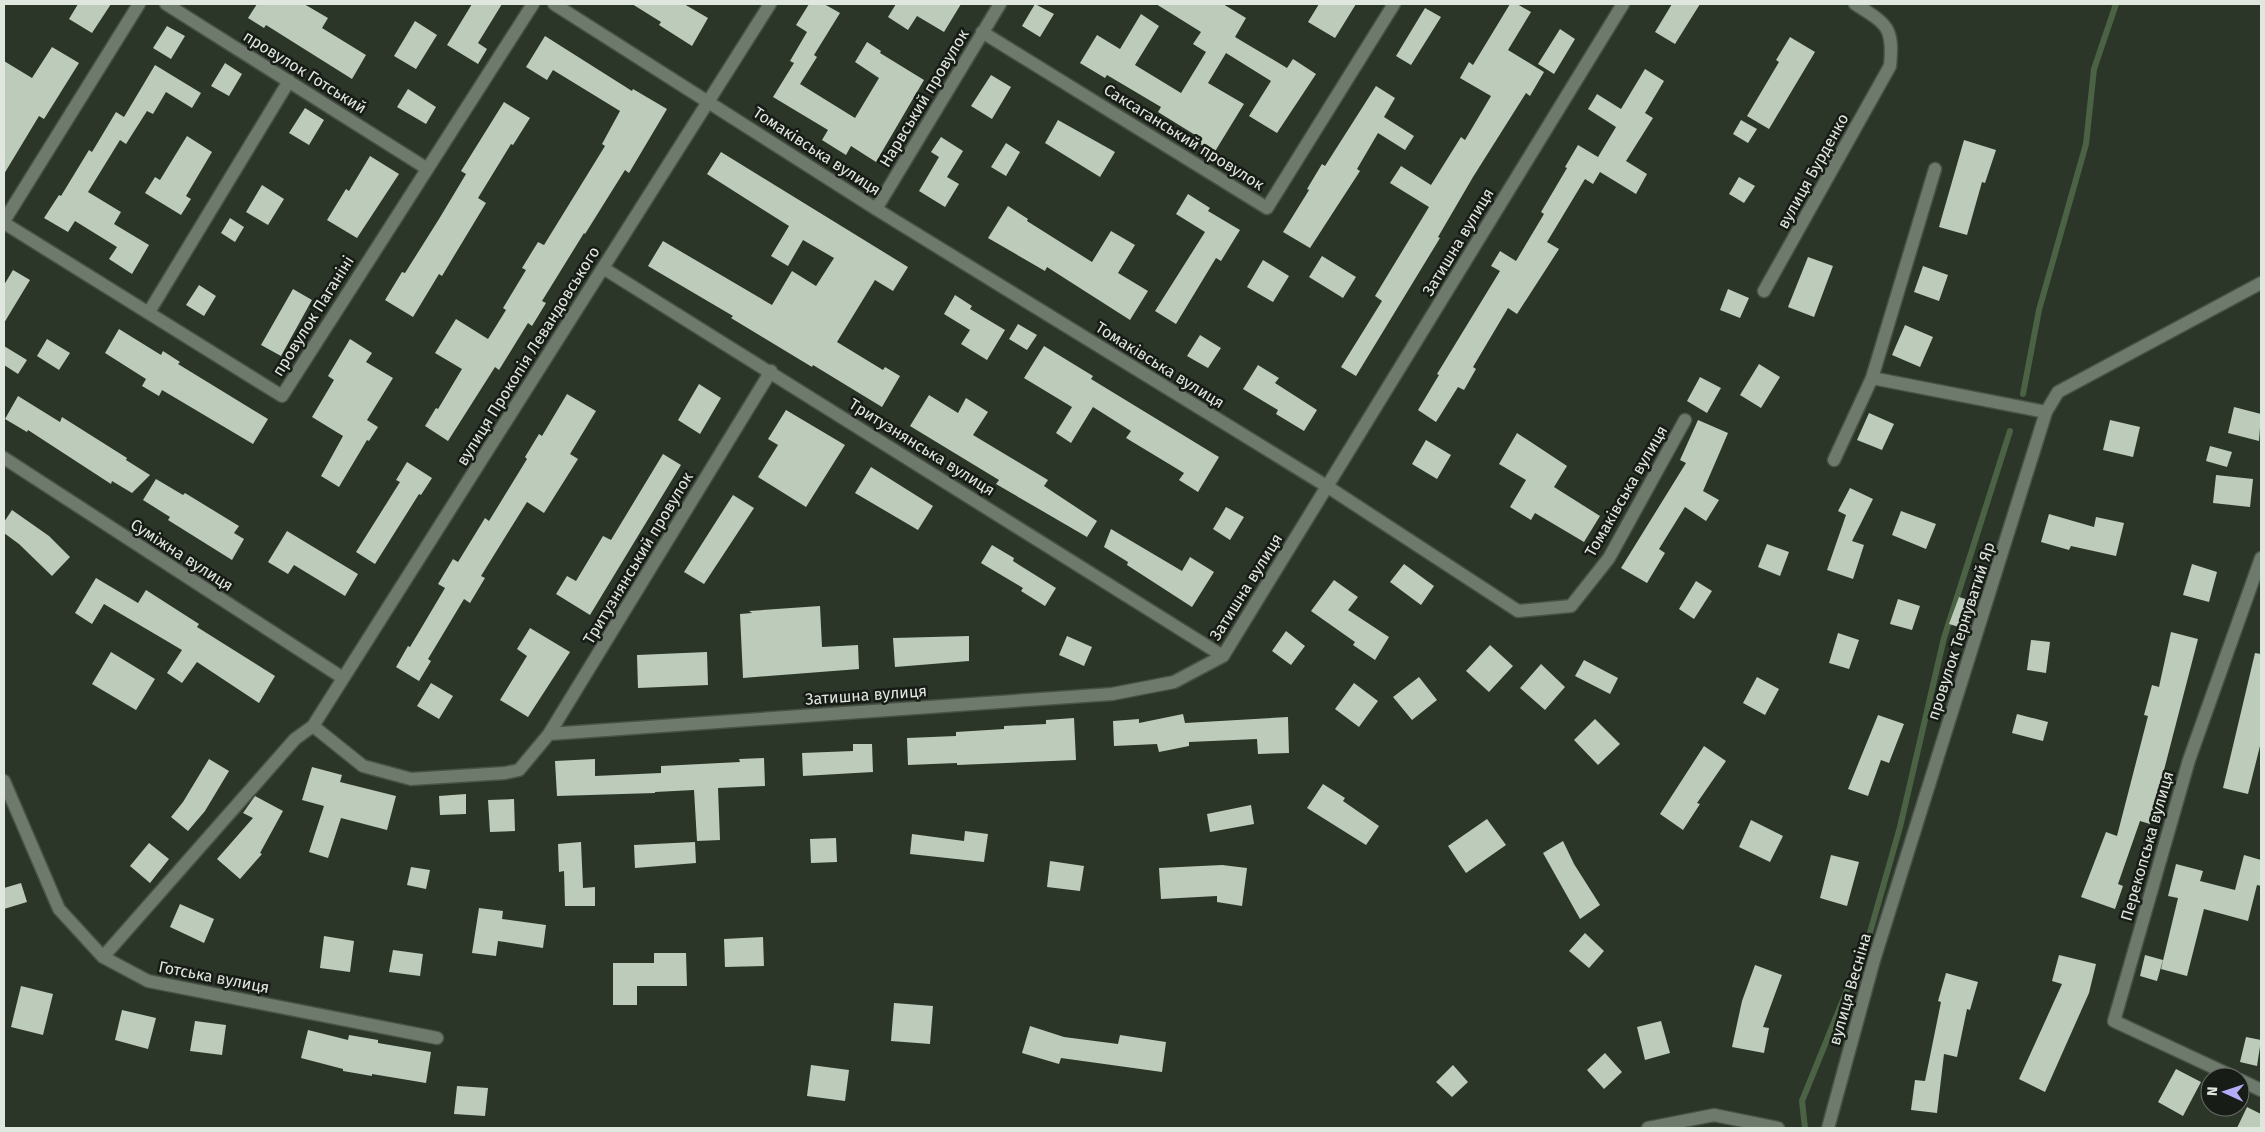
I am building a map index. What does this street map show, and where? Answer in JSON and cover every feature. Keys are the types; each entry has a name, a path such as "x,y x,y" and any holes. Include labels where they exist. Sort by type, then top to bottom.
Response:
{"street":[{"path":"4,222 139,4"},
{"name":"провулок Готський","path":"166,4 426,168"},
{"name":"провулок Паганіні","path":"4,222 282,396 426,168 533,4"},
{"name":"Томаківська вулиця","path":"554,4 708,100 876,209 1328,487 1518,611 1571,606 1609,558 1685,420"},
{"name":"вулиця Прокопія Левандовського","path":"313,726 770,4"},
{"name":"Нарвський провулок","path":"876,209 1000,4"},
{"name":"Саксаганський провулок","path":"982,32 1267,208 1394,4"},
{"name":"Затишна вулиця","path":"549,734 1112,694 1174,682 1223,656 1623,4"},
{"name":"вулиця Бурденко","path":"1764,291 1890,66 1892,47 1889,29 1874,15 1855,4"},
{"path":"149,312 289,81"},
{"path":"1834,460 1872,378 1934,169"},
{"name":"Тритузнянська вулиця","path":"603,268 771,371 1223,656"},
{"name":"провулок Тернуватий Яр","path":"1906,858 2046,412 2058,392 2261,283"},
{"name":"Тритузнянський провулок","path":"313,726 363,766 411,779 505,773 520,770 549,734 771,371"},
{"path":"1872,378 2046,412"},
{"name":"Суміжна вулиця","path":"4,458 343,678"},
{"name":"Перекопська вулиця","path":"2213,1067 2114,1021 2188,760 2261,558"},
{"path":"103,957 295,739 313,726"},
{"name":"Готська вулиця","path":"4,781 59,909 103,957 148,981 437,1038"},
{"name":"вулиця Весніна","path":"1828,1128 1874,960 1906,858"},
{"path":"1648,1128 1714,1115 1777,1128"}],"building":[{"path":"78,4 111,4 92,33 69,19"},
{"path":"257,4 304,4 328,18 322,28 366,55 352,79 266,25 264,28 248,18"},
{"path":"472,4 502,4 478,43 487,49 478,64 447,45"},
{"path":"632,4 684,4 708,18 692,46 659,25 661,22"},
{"path":"809,4 824,4 840,13 814,55 817,57 800,84 855,118 879,78 855,62 867,42 881,51 880,53 924,80 876,162 851,146 846,155 822,140 828,130 773,97 794,63 790,61 807,32 796,25"},
{"path":"896,4 961,4 944,32 917,16 908,30 888,17"},
{"path":"1035,4 1054,14 1040,37 1022,26"},
{"path":"1156,4 1223,4 1246,18 1235,37 1287,68 1293,59 1316,74 1277,133 1249,116 1271,81 1226,53 1208,83 1244,104 1214,153 1197,142 1200,138 1158,112 1161,107 1107,75 1105,78 1080,63 1097,35 1120,49 1141,14 1159,26 1135,65 1181,93 1206,52 1193,44 1201,32"},
{"path":"1319,4 1356,4 1335,38 1308,22"},
{"path":"1510,4 1517,4 1531,12 1508,50 1544,72 1530,96 1526,93 1473,177 1438,237 1440,238 1356,376 1341,367 1382,301 1375,296 1429,207 1390,183 1401,166 1431,185 1461,137 1465,140 1491,96 1460,78 1469,62 1473,65"},
{"path":"1672,4 1700,4 1675,44 1655,32"},
{"path":"1425,8 1441,17 1411,65 1396,56"},
{"path":"415,21 437,35 416,69 394,56"},
{"path":"167,26 185,36 171,59 153,48"},
{"path":"1560,29 1575,39 1554,74 1538,64"},
{"path":"545,36 632,91 633,89 667,109 629,173 625,170 584,233 542,301 546,303 532,326 528,323 499,370 495,367 448,441 425,426 436,408 438,409 462,369 435,353 456,319 488,339 506,310 503,308 526,270 522,268 538,242 544,245 605,146 602,144 620,111 553,70 547,80 526,67"},
{"path":"1790,37 1815,52 1769,129 1747,116 1779,62 1776,60"},
{"path":"52,47 79,63 44,119 39,116 4,174 4,61 32,78"},
{"path":"225,63 242,74 229,96 211,86"},
{"path":"155,65 201,93 192,108 166,92 153,114 147,111 126,144 120,140 88,192 121,212 114,224 149,245 132,274 109,259 117,247 75,221 68,232 44,218 59,195 61,196 89,150 92,152 116,112 124,117"},
{"path":"1645,69 1664,81 1645,113 1653,118 1626,161 1647,174 1636,194 1600,172 1593,184 1585,179 1547,242 1559,249 1517,314 1508,308 1473,367 1476,369 1464,390 1458,387 1436,422 1418,410 1439,375 1437,374 1500,271 1491,266 1500,251 1516,261 1544,214 1541,212 1578,145 1598,157 1616,127 1588,109 1597,94 1621,109"},
{"path":"991,75 1011,87 992,119 971,106"},
{"path":"1376,86 1395,98 1384,117 1414,136 1405,150 1378,133 1357,169 1360,171 1310,248 1283,232 1309,190 1307,189 1322,164 1325,166"},
{"path":"408,89 436,107 426,124 397,107"},
{"path":"504,102 530,118 513,145 511,144 478,198 486,203 442,276 439,274 413,317 385,300 402,272 405,273 439,219 466,174 461,171"},
{"path":"305,108 324,120 309,145 289,133"},
{"path":"1058,120 1115,152 1100,177 1045,143"},
{"path":"1741,120 1757,129 1748,143 1733,134"},
{"path":"187,136 212,152 186,196 191,199 181,215 145,193 155,177 160,180"},
{"path":"941,137 963,151 947,177 959,184 945,207 919,191 939,157 931,152"},
{"path":"1964,140 1996,150 1985,183 1982,182 1967,235 1939,227"},
{"path":"1006,143 1020,152 1006,176 991,167"},
{"path":"721,152 908,267 893,291 875,280 837,342 883,370 885,367 900,376 882,407 813,365 812,367 731,318 733,316 648,266 663,241 772,305 792,271 816,286 834,258 803,240 788,266 771,256 789,226 707,174"},
{"path":"370,156 399,174 357,238 327,220 346,189 349,191"},
{"path":"1739,177 1755,186 1744,203 1729,194"},
{"path":"262,185 284,199 268,225 246,212"},
{"path":"1188,194 1210,208 1208,211 1240,230 1221,261 1216,258 1176,324 1155,311 1205,232 1176,214"},
{"path":"1008,206 1028,219 1027,221 1092,262 1111,231 1135,245 1118,273 1148,291 1130,320 1047,267 1045,271 988,238"},
{"path":"230,218 244,227 235,242 221,233"},
{"path":"1322,256 1356,277 1343,298 1309,277"},
{"path":"1808,257 1833,266 1814,317 1788,307"},
{"path":"1263,260 1289,276 1273,302 1247,287"},
{"path":"1923,266 1948,275 1939,301 1914,292"},
{"path":"13,270 30,280 4,323 4,285"},
{"path":"199,285 216,296 204,316 186,305"},
{"path":"293,289 312,300 281,356 261,345"},
{"path":"1728,289 1749,298 1740,318 1720,310"},
{"path":"955,295 972,306 970,309 1005,330 987,360 961,344 970,330 944,314"},
{"path":"1018,324 1037,335 1027,350 1009,339"},
{"path":"1905,325 1933,337 1920,367 1892,355"},
{"path":"119,329 161,355 163,351 180,362 178,364 268,419 253,444 162,390 159,396 142,386 146,379 105,353"},
{"path":"1200,335 1221,348 1208,368 1187,356"},
{"path":"47,339 70,353 59,370 37,356"},
{"path":"350,339 372,353 366,362 393,378 367,420 378,427 369,441 367,440 339,487 321,476 343,436 312,417 334,380 328,376"},
{"path":"4,346 27,360 18,374 4,365"},
{"path":"1044,346 1093,376 1091,379 1219,457 1198,492 1179,480 1184,473 1126,438 1131,431 1093,407 1071,443 1056,433 1072,407 1024,378"},
{"path":"1759,364 1780,377 1761,408 1740,395"},
{"path":"1258,365 1279,378 1275,383 1317,410 1304,431 1276,414 1278,410 1243,389"},
{"path":"1700,377 1721,388 1707,413 1687,401"},
{"path":"699,384 721,398 700,434 678,420"},
{"path":"567,394 596,411 570,454 578,459 544,513 527,502 481,576 485,578 470,603 464,599 428,659 431,661 419,681 396,667 445,588 438,584 453,559 458,562 485,518 489,521 527,459 525,457 539,434 542,436"},
{"path":"929,395 958,413 966,398 988,412 973,435 1048,480 1044,486 1097,521 1087,537 996,484 999,480 910,426"},
{"path":"18,396 60,422 62,417 127,458 126,460 150,475 132,493 112,481 111,484 28,430 27,432 5,419"},
{"path":"2234,407 2261,414 2259,441 2228,433"},
{"path":"786,410 845,445 806,507 758,477 778,445 768,439"},
{"path":"1869,413 1894,424 1882,450 1857,440"},
{"path":"1698,420 1728,433 1703,491 1719,500 1706,521 1685,507 1659,549 1665,553 1647,583 1621,568 1686,463 1680,460"},
{"path":"2110,420 2140,427 2133,457 2103,450"},
{"path":"1517,433 1567,466 1554,487 1600,516 1584,542 1535,513 1531,520 1510,507 1526,480 1499,464"},
{"path":"1426,440 1451,455 1437,479 1412,464"},
{"path":"2210,446 2232,452 2227,467 2206,461"},
{"path":"663,454 681,465 590,615 556,594 567,576 576,581 603,536 611,540"},
{"path":"407,462 432,478 421,495 419,494 375,564 356,552 400,482 396,480"},
{"path":"871,467 933,506 918,530 855,493"},
{"path":"2216,475 2253,479 2250,507 2213,503"},
{"path":"156,479 183,495 185,493 239,526 234,533 244,539 232,560 168,520 170,517 143,500"},
{"path":"1850,488 1873,499 1852,541 1864,545 1853,579 1827,570 1846,515 1838,511"},
{"path":"733,495 754,508 704,584 684,572"},
{"path":"1226,507 1244,517 1230,540 1213,529"},
{"path":"12,510 49,536 70,557 52,576 19,544 4,533 4,522"},
{"path":"1901,511 1936,524 1926,549 1892,535"},
{"path":"2049,514 2094,527 2096,517 2124,523 2116,556 2071,546 2069,550 2041,542"},
{"path":"1111,529 1182,571 1190,557 1214,572 1192,607 1127,565 1128,562 1104,547"},
{"path":"287,531 358,574 345,596 294,565 288,574 268,562"},
{"path":"1767,544 1789,552 1780,576 1758,567"},
{"path":"992,545 1014,558 1013,561 1056,588 1045,606 1021,591 1023,588 981,563"},
{"path":"1404,564 1434,586 1421,605 1390,582"},
{"path":"2192,564 2217,572 2209,602 2183,595"},
{"path":"96,578 138,603 146,590 199,624 197,627 275,676 259,703 197,662 182,683 167,673 182,650 104,604 92,624 75,613"},
{"path":"1334,580 1358,597 1348,610 1389,637 1375,660 1353,645 1355,642 1311,611"},
{"path":"1696,581 1712,591 1694,619 1679,609"},
{"path":"1959,597 1978,603 1969,630 1949,624"},
{"path":"1898,599 1920,606 1912,630 1890,624"},
{"path":"820,606 822,647 858,645 859,669 743,678 740,614 752,613 749,611"},
{"path":"530,628 570,652 528,717 500,700 527,656 517,649"},
{"path":"1286,631 1305,646 1291,665 1272,651"},
{"path":"2171,632 2198,639 2150,824 2140,821 2118,884 2123,886 2115,909 2081,897 2106,832 2117,836 2148,716 2144,715 2152,685 2159,687"},
{"path":"1838,633 1859,640 1849,669 1829,663"},
{"path":"969,636 969,661 895,667 893,638"},
{"path":"1067,636 1092,647 1084,666 1059,655"},
{"path":"2031,640 2050,642 2046,673 2027,670"},
{"path":"1490,645 1513,666 1489,692 1466,671"},
{"path":"111,652 155,679 136,710 92,684"},
{"path":"707,652 708,685 638,688 637,655"},
{"path":"2255,653 2261,654 2261,742 2248,794 2223,788"},
{"path":"1584,660 1618,678 1610,694 1575,676"},
{"path":"1541,664 1565,687 1545,710 1520,688"},
{"path":"1419,677 1437,700 1412,720 1393,697"},
{"path":"1757,677 1779,689 1765,715 1743,703"},
{"path":"431,683 453,696 439,719 417,706"},
{"path":"1354,683 1378,701 1359,727 1335,709"},
{"path":"1183,714 1185,723 1288,717 1289,753 1258,754 1257,739 1189,742 1189,746 1159,752 1157,744 1114,746 1113,721 1139,719 1139,723"},
{"path":"2017,714 2048,722 2043,741 2012,733"},
{"path":"1878,715 1904,724 1889,763 1881,760 1868,796 1848,789"},
{"path":"1074,718 1076,760 908,765 907,738 956,736 956,732 1004,729 1004,726 1046,724 1046,720"},
{"path":"1595,719 1620,744 1598,765 1574,740"},
{"path":"853,744 872,744 873,772 803,776 802,753 853,751"},
{"path":"1704,746 1726,761 1697,803 1700,804 1683,830 1660,814"},
{"path":"764,758 765,786 718,788 720,840 697,841 694,790 557,796 555,761 595,759 595,776 661,773 661,766 740,762 739,759"},
{"path":"209,759 229,771 205,811 188,831 171,817 183,802"},
{"path":"312,767 342,775 340,782 396,796 387,830 341,818 328,858 309,852 324,806 302,800"},
{"path":"1323,784 1345,798 1343,801 1379,826 1366,845 1307,808"},
{"path":"466,794 466,814 440,815 439,796"},
{"path":"255,796 283,811 260,853 262,854 240,879 217,859 253,818 243,813"},
{"path":"514,799 515,831 490,832 488,800"},
{"path":"1251,805 1254,824 1210,832 1207,814"},
{"path":"1487,819 1506,845 1466,873 1448,846"},
{"path":"1751,820 1783,836 1770,862 1739,847"},
{"path":"965,831 988,834 984,862 910,854 912,834 964,841"},
{"path":"836,838 837,862 811,863 810,839"},
{"path":"1563,841 1574,864 1600,905 1580,919 1543,853"},
{"path":"581,842 583,888 595,887 595,906 565,906 564,871 559,872 558,844"},
{"path":"695,842 696,863 635,868 634,845"},
{"path":"149,843 169,859 150,883 130,866"},
{"path":"1831,855 1859,862 1847,906 1820,898"},
{"path":"2244,855 2261,860 2261,886 2257,885 2248,921 2204,909 2187,976 2161,969 2178,898 2168,896 2176,864 2203,871 2200,881 2235,890"},
{"path":"1050,861 1084,866 1080,891 1047,887"},
{"path":"1222,865 1247,868 1242,906 1217,902 1217,896 1161,899 1159,868"},
{"path":"411,867 430,870 426,889 407,885"},
{"path":"21,883 27,902 4,909 4,888"},
{"path":"180,904 214,919 204,943 170,927"},
{"path":"479,908 503,911 502,919 546,925 543,948 498,941 496,956 472,953"},
{"path":"1585,933 1604,951 1589,968 1569,951"},
{"path":"324,936 354,941 350,972 320,968"},
{"path":"763,937 764,966 725,967 724,939"},
{"path":"393,950 423,954 420,976 389,972"},
{"path":"654,953 686,953 687,986 637,986 637,1005 613,1005 613,963 654,963"},
{"path":"2059,955 2096,964 2089,993 2045,1092 2019,1079 2062,984 2052,981"},
{"path":"2145,955 2163,960 2157,981 2140,976"},
{"path":"1755,965 1782,975 1763,1027 1769,1028 1764,1053 1732,1047 1742,1001"},
{"path":"1946,973 1978,982 1970,1010 1967,1009 1957,1057 1944,1054 1937,1113 1911,1110 1915,1080 1925,1081 1941,1002 1938,1001"},
{"path":"21,986 53,994 43,1035 11,1027"},
{"path":"894,1003 933,1006 930,1044 891,1041"},
{"path":"122,1010 156,1018 148,1049 115,1040"},
{"path":"195,1021 226,1025 222,1055 190,1051"},
{"path":"1661,1021 1670,1053 1645,1060 1637,1027"},
{"path":"1030,1026 1064,1037 1118,1044 1120,1035 1166,1042 1162,1072 1061,1058 1059,1064 1022,1053"},
{"path":"308,1030 348,1040 349,1035 378,1040 378,1043 431,1052 426,1083 343,1071 343,1069 301,1058"},
{"path":"2246,1037 2261,1040 2257,1066 2240,1062"},
{"path":"1605,1053 1622,1072 1604,1089 1587,1070"},
{"path":"811,1065 849,1070 845,1101 807,1096"},
{"path":"1453,1065 1468,1082 1452,1097 1436,1082"},
{"path":"2176,1069 2200,1081 2183,1116 2158,1102"},
{"path":"457,1086 488,1088 485,1116 454,1114"},
{"path":"2250,1108 2261,1114 2261,1128 2237,1128 2242,1117 2250,1117"}],"waterway":[{"path":"2023,394 2039,310 2086,144 2094,69 2116,4"},
{"path":"1805,1128 1802,1101 1869,936 1900,827 1944,638 2010,431"}]}
